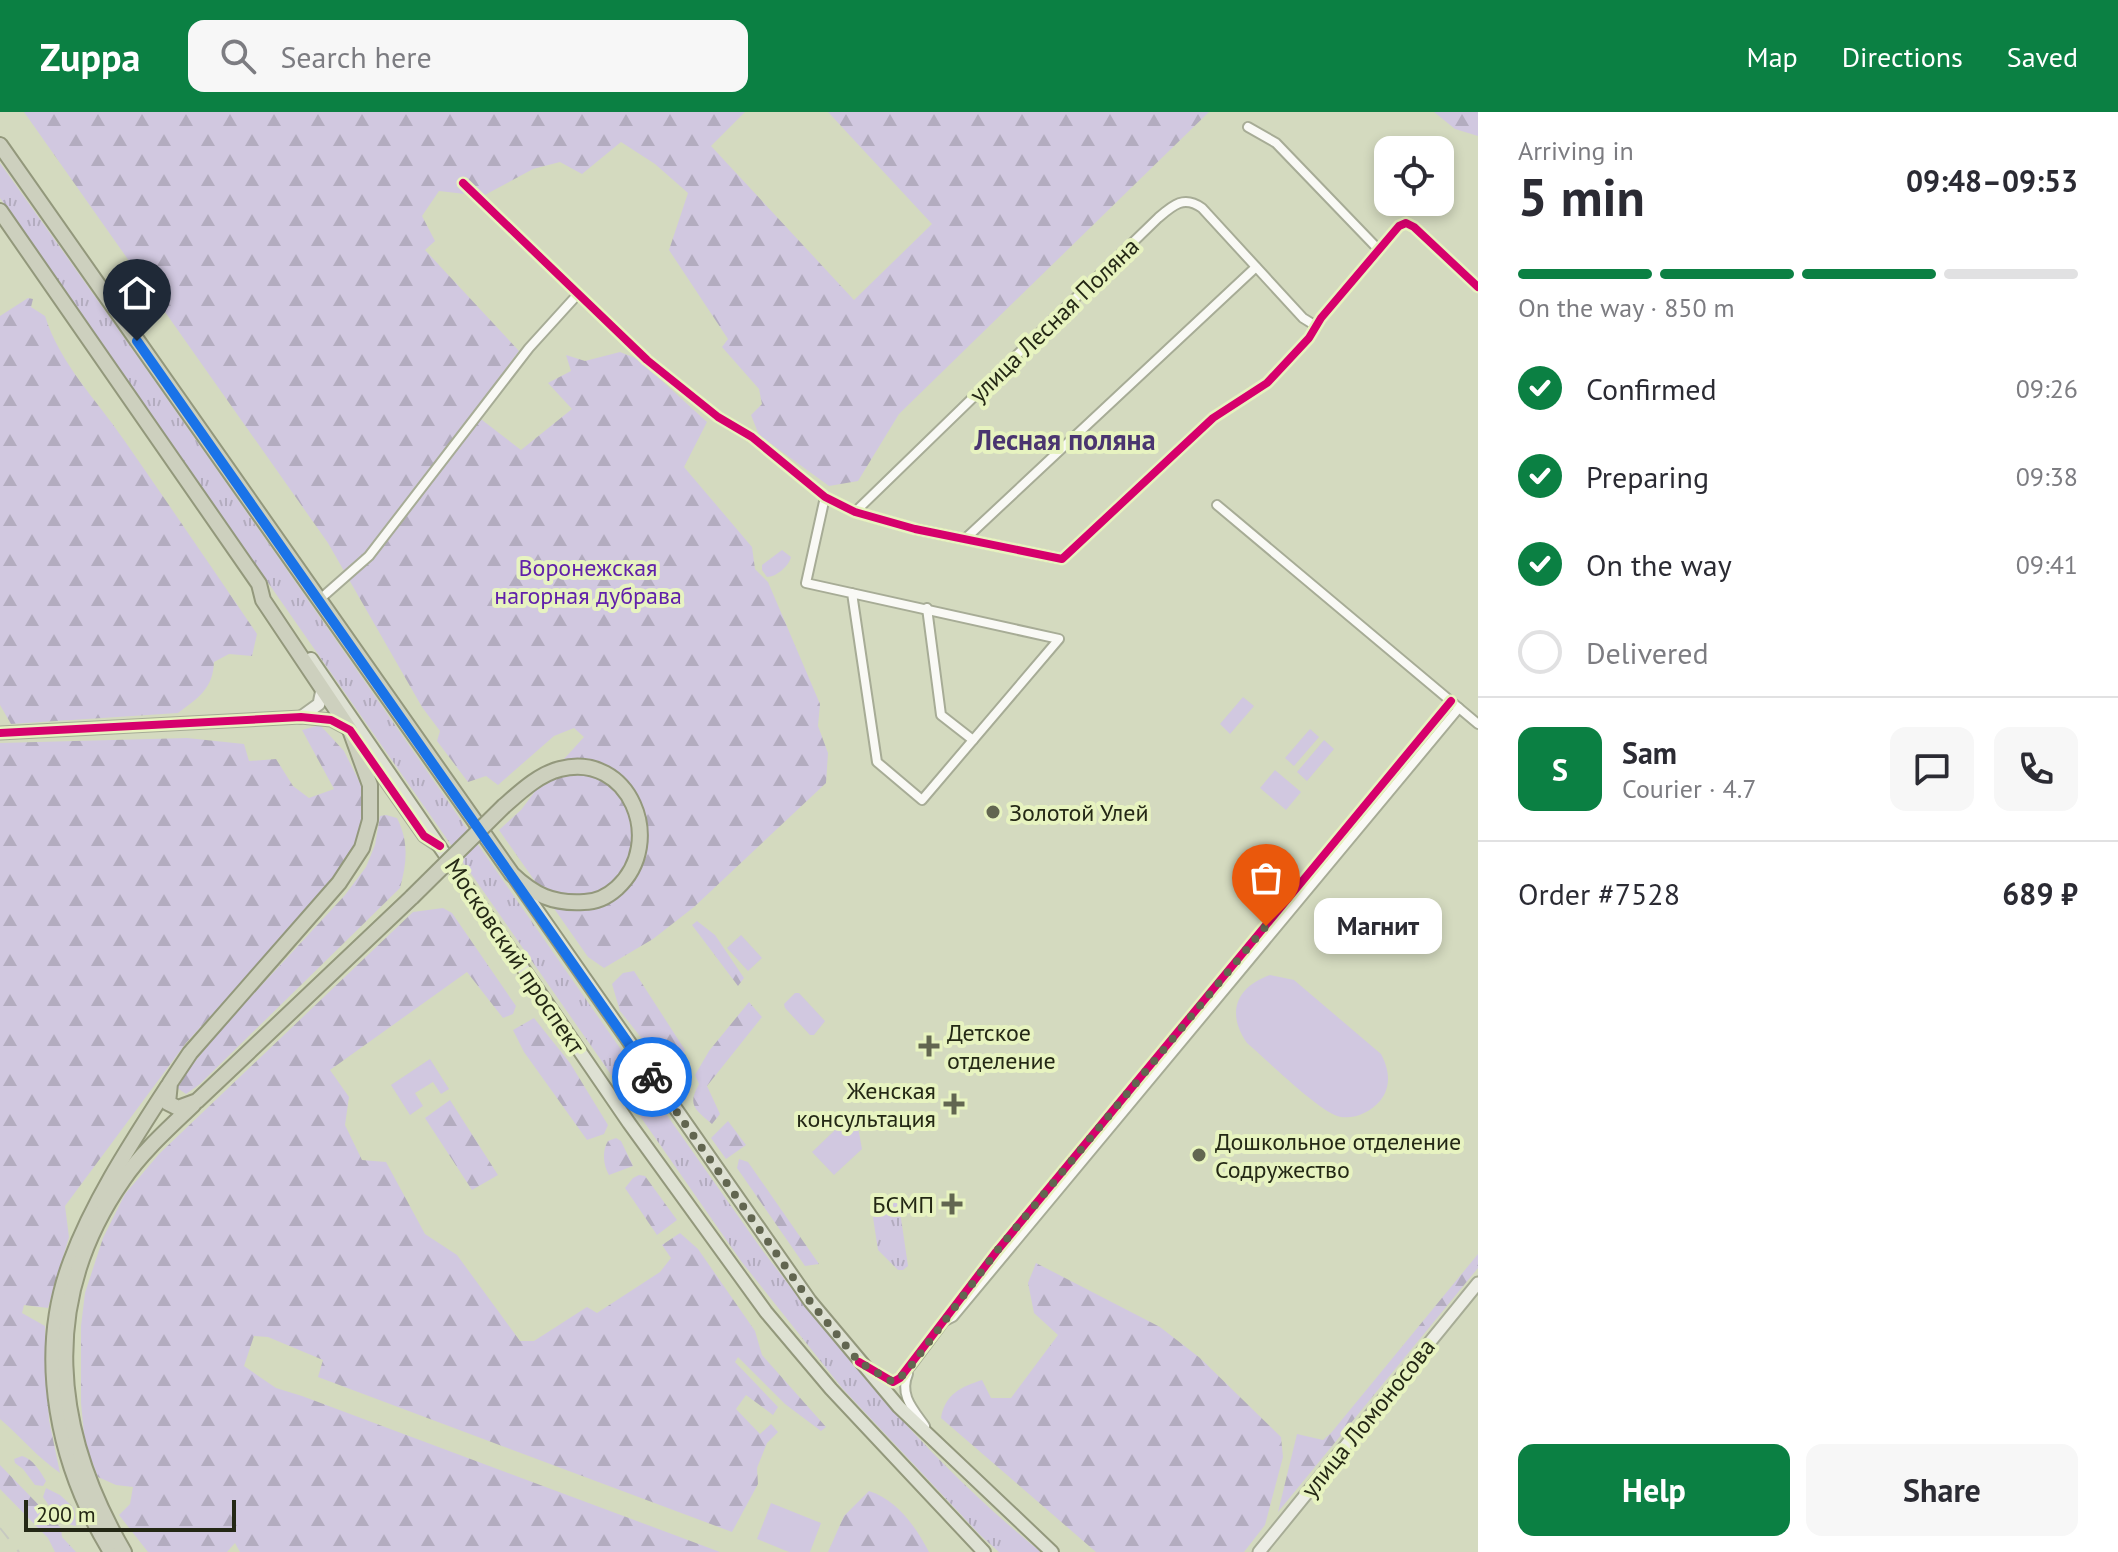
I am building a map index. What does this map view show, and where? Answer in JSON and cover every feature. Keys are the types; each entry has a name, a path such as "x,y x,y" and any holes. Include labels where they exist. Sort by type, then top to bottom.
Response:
{"highway":[{"name":"Московский проспект","path":"0,145 512,874"},
{"name":"Московский проспект","path":"0,211 259,584"},
{"path":"111,1552 83,1499 64,1445 55,1392 54,1343 64,1285 85,1227 101,1195 170,1083 190,1053 339,883 362,848 370,820 370,785 350,730 263,600 259,584"},
{"path":"124,1552 94,1496 75,1442 65,1381 65,1345 70,1309 87,1250 112,1198 139,1160 197,1101 504,806 547,774 559,769 580,767 604,774 622,788 634,806 641,827 639,851 630,873 601,899 567,903 553,901 535,893 512,874"},
{"path":"170,1083 167,1100 171,1106 182,1108 197,1101"}],"main road":[{"name":"Московский проспект","path":"259,584 629,1123 766,1312 831,1389 984,1552"},
{"name":"Московский проспект","path":"512,874 764,1238 859,1362 937,1443 1052,1552"}],"street":[{"path":"1248,127 1276,143 1379,250"},
{"path":"463,183 647,360 718,417 752,437 825,497 855,512 1062,559 1213,418 1267,383 1399,226 1406,223 1411,225 1478,287"},
{"name":"улица Лесная Поляна","path":"855,512 1177,203 1189,202 1202,208 1314,329"},
{"path":"965,539 1256,267"},
{"path":"319,600 369,556 529,348 578,294"},
{"path":"825,497 806,583 927,608 1059,639 922,800 877,762 852,593"},
{"path":"1217,505 1478,724"},
{"path":"927,608 941,715 973,740"},
{"path":"301,717 319,704 322,688"},
{"path":"859,1362 893,1382 911,1366 996,1252 1451,701"},
{"path":"941,1323 953,1317 981,1285 1459,708"},
{"path":"0,733 301,717 331,720 350,730 424,836 440,846"},
{"name":"улица Ломоносова","path":"1259,1552 1478,1283"},
{"path":"911,1366 905,1379 908,1402 937,1443"}],"green space":[{"name":"Воронежская нагорная дубрава","path":"24,112 745,112 711,146 854,300 932,224 828,112 1209,112 899,414 858,481 829,486 759,435 751,415 762,404 759,389 722,347 728,339 669,250 688,193 655,164 621,142 582,174 560,162 533,169 483,196 439,191 422,216 435,241 425,250 519,351 473,413 521,450 572,409 548,383 571,371 566,355 585,361 620,352 638,359 707,422 684,467 752,547 755,569 768,582 820,704 818,726 828,753 826,783 694,907 653,939 604,968 588,957 499,830 521,810 536,790 558,777 564,759 584,737 574,728 554,736 498,785 486,776 468,782 437,741 440,731 422,707 328,543"},
{"path":"1434,112 1478,112 1478,136 1455,129"},
{"path":"0,163 760,1247 857,1369 927,1447 1041,1552 999,1552 980,1535 842,1388 741,1261 0,198"},
{"path":"28,298 33,299 31,307 45,316 69,366 124,440 257,634 252,656 229,654 214,662 207,686 178,713 11,724 0,705 0,316"},
{"path":"782,550 791,557 790,560 778,573 767,577 762,565"},
{"path":"1243,697 1254,706 1230,734 1220,724"},
{"path":"320,725 344,751 365,793 363,828 352,854 324,892 186,1043 65,1206 69,1237 48,1308 24,1305 22,1313 45,1326 49,1420 60,1473 0,1419 0,743 187,738 244,744 249,761 276,759 293,786 309,798 334,789 302,730"},
{"path":"1310,729 1319,737 1294,766 1285,758"},
{"path":"1324,740 1334,749 1307,781 1297,772"},
{"path":"1275,770 1301,792 1286,810 1260,788"},
{"path":"380,816 397,818 404,835 405,861 400,888 200,1084 186,1094 176,1087 223,1027 345,895 366,867 375,845"},
{"path":"443,908 452,913 516,1006 513,1014 503,1018 467,972 330,1070 349,1097 345,1125 362,1160 386,1162 425,1234 457,1255 520,1341 534,1341 587,1307 597,1313 660,1272 671,1258 662,1245 680,1233 698,1249 755,1331 762,1355 826,1427 821,1431 785,1404 738,1357 735,1362 778,1407 773,1415 746,1395 736,1409 760,1434 771,1424 778,1432 767,1443 757,1468 758,1484 732,1532 318,1377 323,1360 268,1337 254,1336 244,1366 276,1388 720,1552 240,1552 235,1543 227,1552 148,1552 119,1515 130,1504 133,1487 116,1485 98,1477 85,1444 81,1403 81,1326 85,1293 103,1238 125,1194 159,1154 413,912"},
{"path":"697,921 715,935 744,978 738,986 692,925"},
{"path":"741,935 762,958 748,971 727,948"},
{"path":"634,971 685,1050 681,1064 673,1070 647,1045 620,1011 612,984 623,973"},
{"path":"1270,975 1294,980 1381,1054 1388,1083 1384,1095 1372,1108 1352,1117 1332,1114 1247,1043 1237,1021 1238,1002 1249,986"},
{"path":"799,993 825,1021 814,1035 810,1035 785,1008 784,1004"},
{"path":"749,1002 762,1017 707,1086 720,1114 712,1124 701,1115 693,1102 699,1084 695,1075 709,1051"},
{"path":"534,1018 570,1063 608,1125 604,1134 587,1140 524,1052 513,1030"},
{"path":"430,1059 449,1089 441,1094 433,1082 415,1093 423,1106 410,1115 391,1085"},
{"path":"450,1100 498,1175 472,1190 425,1118"},
{"path":"855,1111 862,1149 834,1175 812,1152"},
{"path":"728,1121 746,1145 726,1159 711,1138"},
{"path":"616,1138 621,1141 633,1166 609,1175 604,1162 605,1149 608,1141"},
{"path":"739,1159 748,1162 819,1264 805,1266 737,1168"},
{"path":"639,1175 645,1176 677,1220 657,1235 625,1188"},
{"path":"896,1193 908,1266 903,1270 898,1270 878,1250 872,1211 890,1194"},
{"path":"1478,1254 1478,1268 1278,1512 1297,1434 1323,1440 1331,1433"},
{"path":"1036,1263 1160,1327 1200,1358 1281,1437 1283,1457 1265,1525 1244,1552 1096,1552 941,1418 950,1397 982,1380 991,1398 1011,1398 1058,1335 1034,1313 1028,1283"},
{"path":"22,1456 39,1469 46,1481 43,1486 35,1485 15,1463 14,1459"},
{"path":"0,1465 61,1528 62,1537 76,1552 55,1552 48,1538 0,1489"},
{"path":"46,1488 60,1495 74,1508 76,1526 65,1522 53,1511 43,1497"},
{"path":"869,1491 888,1501 905,1516 929,1552 828,1552 844,1516"},
{"path":"771,1503 821,1523 810,1552 789,1552 757,1539"}],"railway":[{"path":"0,1528 19,1552"}],"cycle path":[{"path":"463,183 647,360 718,417 752,437 825,497 855,512 915,529 1062,559 1213,418 1267,383 1309,338 1321,318 1399,226 1406,223 1414,227 1478,287"},
{"path":"859,1362 893,1382 900,1378 996,1252 1451,701"},
{"path":"0,733 301,717 331,720 350,730 424,836 440,846"}],"way so far":[{"path":"652,1077 809,1300 859,1362 893,1382 911,1366 996,1252 1266,926"}],"place":[{"name":"Золотой Улей","path":"993,812"},
{"name":"Магнит","path":"1266,926"},
{"name":"Детское отделение","path":"929,1046"},
{"name":"Женская консультация","path":"954,1104"},
{"name":"Дошкольное отделение Содружество","path":"1199,1155"},
{"name":"БСМП","path":"952,1204"}],"district":[{"name":"Лесная поляна","path":"1065,439"}],"route":[{"path":"137,341 652,1077"}]}
